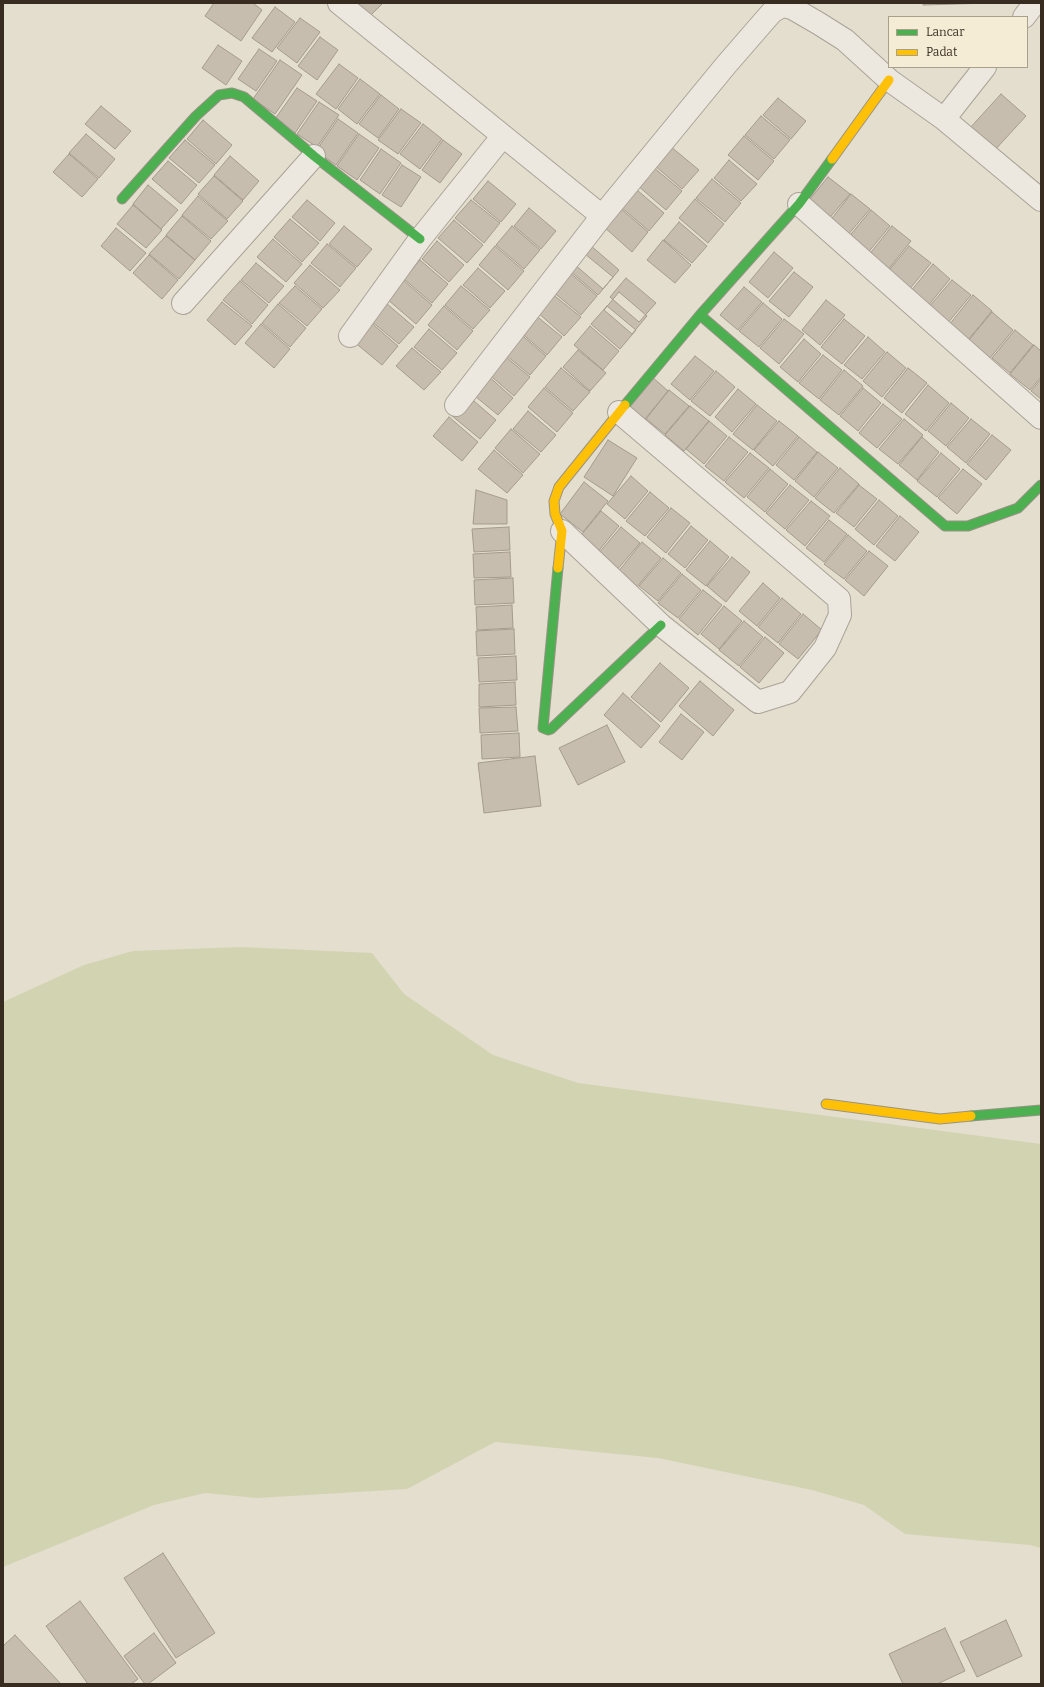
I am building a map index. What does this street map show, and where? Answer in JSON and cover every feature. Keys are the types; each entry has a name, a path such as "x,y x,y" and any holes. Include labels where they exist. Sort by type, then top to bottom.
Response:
{"street":[{"path":"339,3 502,137 602,216"},
{"path":"456,405 602,216 755,30 772,12 782,6 792,8 845,40 889,80 944,119 1041,200"},
{"path":"944,119 984,68"},
{"path":"619,412 839,599 840,615 825,648 790,692 758,702 661,625 562,531 554,514 554,501 559,487 619,412 700,315 799,204 889,80"},
{"path":"122,199 196,116 219,95 232,93 244,97 314,156 420,240"},
{"path":"350,336 420,240 502,137"},
{"path":"183,303 314,156"},
{"path":"799,204 1041,418"},
{"path":"700,315 945,526 968,526 1018,508 1041,485"},
{"path":"562,531 543,728 548,730 551,729 661,625"},
{"path":"826,1104 940,1119 1041,1110"}],"green space":[{"path":"241,947 372,953 404,994 493,1055 578,1083 1041,1144 1041,1548 1030,1545 905,1534 864,1505 812,1490 658,1458 495,1442 407,1489 257,1498 205,1493 154,1505 3,1567 3,1002 84,965 133,951"}],"building":[{"path":"214,3 253,3 262,10 241,41 205,16"},
{"path":"351,3 383,3 367,19"},
{"path":"923,3 989,3 923,5"},
{"path":"275,7 295,22 272,52 252,38"},
{"path":"300,18 320,32 297,63 277,48"},
{"path":"320,37 338,50 317,80 298,66"},
{"path":"218,45 242,61 226,85 202,68"},
{"path":"259,49 277,61 256,91 238,79"},
{"path":"280,60 302,75 275,114 253,99"},
{"path":"339,64 358,78 336,109 316,94"},
{"path":"360,79 380,94 357,124 338,109"},
{"path":"297,88 317,101 295,133 275,119"},
{"path":"1001,94 1026,116 994,151 969,129"},
{"path":"381,95 399,109 378,138 359,124"},
{"path":"778,98 806,121 791,139 763,115"},
{"path":"319,102 339,115 317,147 297,134"},
{"path":"101,106 131,131 115,149 85,124"},
{"path":"401,109 421,123 398,154 378,140"},
{"path":"761,116 790,140 774,159 745,135"},
{"path":"338,119 358,133 336,165 316,151"},
{"path":"203,120 232,145 216,164 187,139"},
{"path":"423,124 442,139 420,169 400,154"},
{"path":"86,134 115,159 99,178 69,153"},
{"path":"359,134 379,148 357,180 337,166"},
{"path":"744,136 774,161 758,180 728,155"},
{"path":"185,140 215,165 199,183 169,158"},
{"path":"443,140 462,154 440,183 422,170"},
{"path":"670,146 699,170 682,189 654,165"},
{"path":"381,149 401,163 380,194 360,180"},
{"path":"69,154 98,179 82,197 53,172"},
{"path":"230,156 259,181 243,200 214,175"},
{"path":"729,160 757,184 741,201 714,178"},
{"path":"168,161 197,185 181,204 152,179"},
{"path":"402,165 421,177 401,207 382,195"},
{"path":"653,167 682,191 666,210 637,185"},
{"path":"214,176 243,201 227,219 198,194"},
{"path":"828,177 850,194 826,222 805,205"},
{"path":"712,179 741,203 725,222 696,198"},
{"path":"488,181 516,204 501,222 473,199"},
{"path":"148,185 178,210 161,229 133,204"},
{"path":"637,190 664,213 649,231 621,207"},
{"path":"851,194 870,209 846,237 829,222"},
{"path":"198,196 228,221 211,239 182,215"},
{"path":"695,199 724,224 708,243 679,218"},
{"path":"307,200 335,223 320,241 292,217"},
{"path":"471,200 500,223 484,243 455,218"},
{"path":"133,205 162,230 146,248 117,224"},
{"path":"529,208 556,231 541,249 514,226"},
{"path":"620,208 648,232 632,252 604,227"},
{"path":"871,210 890,226 866,255 847,239"},
{"path":"182,216 211,241 195,260 166,235"},
{"path":"290,219 319,243 302,262 274,237"},
{"path":"454,220 483,245 467,263 438,238"},
{"path":"679,222 707,246 692,263 664,240"},
{"path":"344,226 372,249 357,267 329,244"},
{"path":"512,226 540,250 524,269 496,245"},
{"path":"892,226 911,241 887,271 868,256"},
{"path":"116,228 146,253 130,271 101,246"},
{"path":"166,236 195,260 179,279 149,254"},
{"path":"273,239 302,264 286,282 257,257"},
{"path":"663,240 691,265 675,283 647,260"},
{"path":"437,241 464,265 449,282 422,259"},
{"path":"327,244 356,268 340,287 311,263"},
{"path":"590,245 619,270 603,289 574,264"},
{"path":"495,246 524,271 508,290 479,265"},
{"path":"909,246 931,263 908,291 886,274"},
{"path":"774,252 793,268 768,298 749,282"},
{"path":"585,254 613,277 598,295 570,271"},
{"path":"149,255 178,280 162,299 133,273"},
{"path":"420,260 448,284 432,303 404,279"},
{"path":"256,263 284,286 269,303 241,280"},
{"path":"933,264 950,279 927,307 910,292"},
{"path":"310,265 340,290 323,308 294,283"},
{"path":"478,268 505,291 490,308 463,285"},
{"path":"569,272 597,296 581,315 552,291"},
{"path":"794,272 813,287 789,317 769,301"},
{"path":"626,278 656,303 639,322 610,297"},
{"path":"403,280 432,305 416,324 387,299"},
{"path":"952,280 971,295 947,324 928,308"},
{"path":"240,281 268,305 252,324 223,300"},
{"path":"295,286 322,309 307,326 279,303"},
{"path":"461,286 490,310 473,329 445,305"},
{"path":"744,287 762,302 738,330 720,315"},
{"path":"619,292 647,316 632,334 604,310"},
{"path":"551,293 581,317 564,336 536,311"},
{"path":"973,295 992,311 968,340 949,325"},
{"path":"826,300 845,315 820,345 802,330"},
{"path":"222,302 252,326 235,345 207,320"},
{"path":"386,303 414,327 399,344 371,321"},
{"path":"763,303 782,319 759,347 739,331"},
{"path":"278,304 306,328 290,347 262,323"},
{"path":"444,306 473,331 457,350 428,325"},
{"path":"607,306 636,330 620,349 591,324"},
{"path":"992,312 1013,330 990,358 969,340"},
{"path":"534,314 562,337 547,355 519,331"},
{"path":"784,319 804,334 779,364 760,348"},
{"path":"844,319 865,336 842,364 821,347"},
{"path":"370,322 398,346 382,365 353,341"},
{"path":"261,324 290,349 274,368 245,343"},
{"path":"590,326 619,351 603,370 574,345"},
{"path":"429,329 457,353 442,370 414,347"},
{"path":"1015,330 1033,345 1010,373 992,358"},
{"path":"518,332 546,356 530,375 501,351"},
{"path":"868,337 885,352 862,379 844,365"},
{"path":"804,339 821,354 798,382 780,367"},
{"path":"1034,345 1041,351 1041,377 1030,390 1010,374"},
{"path":"412,348 441,372 424,390 396,366"},
{"path":"578,350 606,373 590,391 563,367"},
{"path":"887,352 906,368 882,397 863,381"},
{"path":"501,353 530,377 514,396 485,371"},
{"path":"823,355 842,370 819,399 799,383"},
{"path":"695,356 714,371 690,400 671,384"},
{"path":"561,368 590,392 573,411 545,387"},
{"path":"908,368 927,383 902,413 884,398"},
{"path":"844,370 863,386 839,415 820,400"},
{"path":"716,371 735,387 710,416 691,401"},
{"path":"486,374 513,398 498,415 470,392"},
{"path":"651,376 668,391 645,419 627,404"},
{"path":"1041,379 1041,399 1031,391"},
{"path":"928,385 949,403 926,431 905,414"},
{"path":"544,388 573,413 557,432 528,407"},
{"path":"863,388 881,403 858,431 840,416"},
{"path":"738,389 756,404 732,432 715,417"},
{"path":"669,390 689,406 665,434 646,419"},
{"path":"468,396 496,420 480,439 451,415"},
{"path":"951,403 969,418 946,446 928,431"},
{"path":"883,404 902,419 877,448 859,433"},
{"path":"757,405 777,421 753,450 733,434"},
{"path":"690,406 709,421 684,451 665,435"},
{"path":"528,411 556,435 541,452 513,429"},
{"path":"449,417 478,442 462,461 433,436"},
{"path":"904,419 923,435 898,464 879,449"},
{"path":"971,419 990,434 966,463 947,447"},
{"path":"709,421 727,436 704,464 686,449"},
{"path":"779,421 798,436 773,466 754,450"},
{"path":"511,429 540,454 523,473 495,448"},
{"path":"992,435 1011,450 986,480 967,464"},
{"path":"729,437 748,452 724,481 705,466"},
{"path":"799,437 817,452 794,480 776,465"},
{"path":"922,437 939,452 917,480 899,465"},
{"path":"608,440 637,458 613,496 584,477"},
{"path":"494,450 523,475 507,493 478,469"},
{"path":"818,452 838,468 814,497 795,481"},
{"path":"750,453 769,468 744,498 725,482"},
{"path":"941,453 960,469 937,497 917,481"},
{"path":"840,468 859,484 834,513 815,498"},
{"path":"770,469 788,484 765,512 747,497"},
{"path":"963,469 982,484 957,514 938,498"},
{"path":"631,476 648,491 625,519 607,504"},
{"path":"584,482 608,501 583,532 560,514"},
{"path":"790,485 809,500 785,529 766,513"},
{"path":"859,485 877,499 854,527 836,513"},
{"path":"476,490 507,500 507,524 473,524"},
{"path":"650,492 669,508 645,536 626,521"},
{"path":"879,500 898,516 874,545 855,529"},
{"path":"811,501 830,516 805,546 786,530"},
{"path":"671,508 690,523 666,553 647,537"},
{"path":"601,511 619,526 596,554 578,539"},
{"path":"900,516 919,532 895,561 876,546"},
{"path":"829,520 847,534 824,562 806,548"},
{"path":"691,526 708,540 685,568 668,554"},
{"path":"509,527 510,550 474,552 472,529"},
{"path":"621,527 640,543 616,571 597,555"},
{"path":"848,535 867,551 844,579 824,564"},
{"path":"710,541 729,557 706,586 686,570"},
{"path":"642,542 661,558 636,588 618,572"},
{"path":"869,551 888,566 864,596 845,580"},
{"path":"510,552 511,577 474,578 473,554"},
{"path":"732,557 750,572 726,602 707,586"},
{"path":"663,558 681,573 658,601 639,586"},
{"path":"682,574 701,590 678,618 658,603"},
{"path":"513,578 514,603 475,605 474,580"},
{"path":"763,583 780,598 757,626 739,611"},
{"path":"703,590 722,605 698,635 679,619"},
{"path":"782,598 801,614 778,643 758,627"},
{"path":"512,605 513,628 477,630 476,607"},
{"path":"724,606 742,621 719,649 701,634"},
{"path":"803,614 822,630 798,659 779,644"},
{"path":"744,621 763,637 739,666 719,650"},
{"path":"514,629 515,654 477,656 476,631"},
{"path":"765,637 784,653 759,683 740,667"},
{"path":"516,656 517,680 479,682 478,658"},
{"path":"660,663 689,688 661,722 631,697"},
{"path":"700,681 734,710 713,736 679,706"},
{"path":"515,682 516,705 479,707 479,684"},
{"path":"623,693 660,726 641,748 604,715"},
{"path":"516,707 518,731 480,733 479,708"},
{"path":"681,714 704,732 682,760 659,742"},
{"path":"607,725 625,762 578,785 559,748"},
{"path":"519,733 520,757 482,759 481,735"},
{"path":"535,756 541,806 484,813 478,763"},
{"path":"163,1553 215,1633 176,1658 124,1578"},
{"path":"80,1601 138,1679 131,1684 88,1684 46,1626"},
{"path":"1006,1620 1022,1656 977,1677 960,1642"},
{"path":"945,1628 965,1671 937,1684 903,1684 889,1654"},
{"path":"154,1633 176,1663 148,1684 145,1684 124,1656"},
{"path":"15,1635 61,1684 3,1684 3,1646"}],"traffic: fast":[{"path":"122,199 196,116 219,95 232,93 244,97 314,156 420,239"},
{"path":"625,405 700,315 799,204 832,159"},
{"path":"700,315 945,526 968,526 1018,508 1041,485"},
{"path":"558,568 543,728 548,730 551,729 661,625"},
{"path":"971,1116 1041,1110"}],"traffic: slow":[{"path":"832,159 889,80"},
{"path":"558,568 562,531 555,514 554,501 559,487 625,405"},
{"path":"826,1104 940,1119 971,1116"}]}
